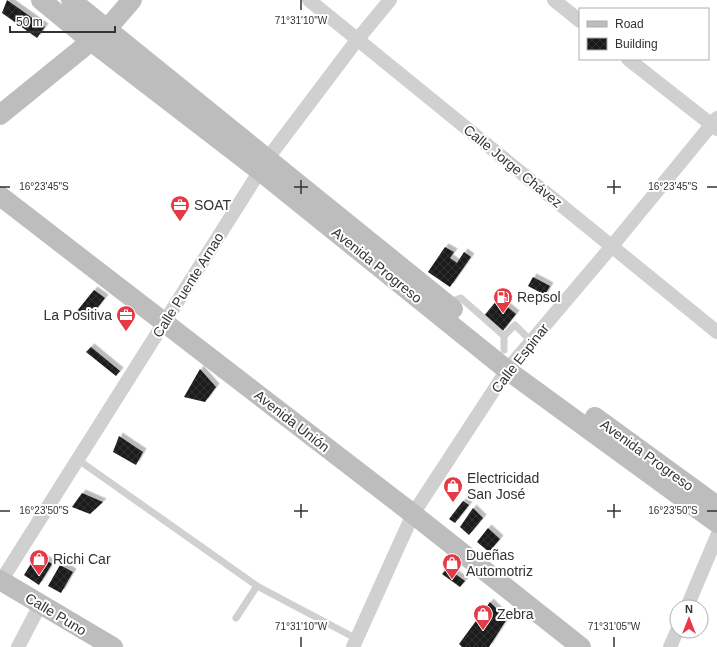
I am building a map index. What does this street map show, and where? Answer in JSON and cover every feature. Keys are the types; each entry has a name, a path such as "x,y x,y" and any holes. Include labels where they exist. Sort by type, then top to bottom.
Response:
{"main road":[{"name":"Avenida Progreso","path":"41,0 98,35 508,354 717,506"},
{"name":"Avenida Progreso","path":"71,0 98,35"},
{"path":"0,115 113,22 132,0"},
{"name":"Avenida Progreso","path":"264,164 446,302 717,523"},
{"name":"Avenida Unión","path":"0,196 413,514 581,647"},
{"name":"Calle Puno","path":"0,580 113,647"}],"street":[{"name":"Calle Jorge Chávez","path":"308,0 717,332"},
{"name":"Calle Puente Arnao","path":"0,580 264,164 357,40 390,0"},
{"path":"554,0 579,20"},
{"path":"629,60 715,124"},
{"name":"Calle Espinar","path":"355,643 413,514 508,354 532,342 715,124"},
{"path":"690,599 717,536"},
{"path":"18,647 40,605"}],"lane":[{"path":"508,354 515,325 532,342"},
{"path":"77,459 257,586 355,643"},
{"path":"236,618 257,586"}],"building":[{"path":"7,0 45,27 37,38 2,13"},
{"path":"445,247 454,252 450,258 457,263 464,252 471,257 450,287 428,272"},
{"path":"533,277 550,286 545,295 528,286"},
{"path":"94,290 105,298 88,320 77,311"},
{"path":"498,299 516,314 502,332 483,317"},
{"path":"91,347 120,371 116,376 86,352"},
{"path":"200,369 216,387 205,402 184,397"},
{"path":"119,436 143,452 136,465 113,452"},
{"path":"82,493 103,502 90,514 72,507"},
{"path":"463,501 469,505 455,523 449,519"},
{"path":"473,508 483,518 469,535 460,527"},
{"path":"488,528 500,539 489,552 477,542"},
{"path":"37,554 52,564 39,585 24,575"},
{"path":"60,565 73,572 61,593 48,586"},
{"path":"447,568 465,581 460,587 442,574"},
{"name":"Zebra","path":"490,602 507,619 489,647 462,647 459,644"}],"place":[{"name":"SOAT","path":"180,222"},
{"name":"Repsol","path":"503,314"},
{"name":"La Positiva","path":"126,332"},
{"name":"Electricidad San José","path":"453,503"},
{"name":"Richi Car","path":"39,576"},
{"name":"Dueñas Automotriz","path":"452,580"},
{"name":"Zebra","path":"483,631"}]}
